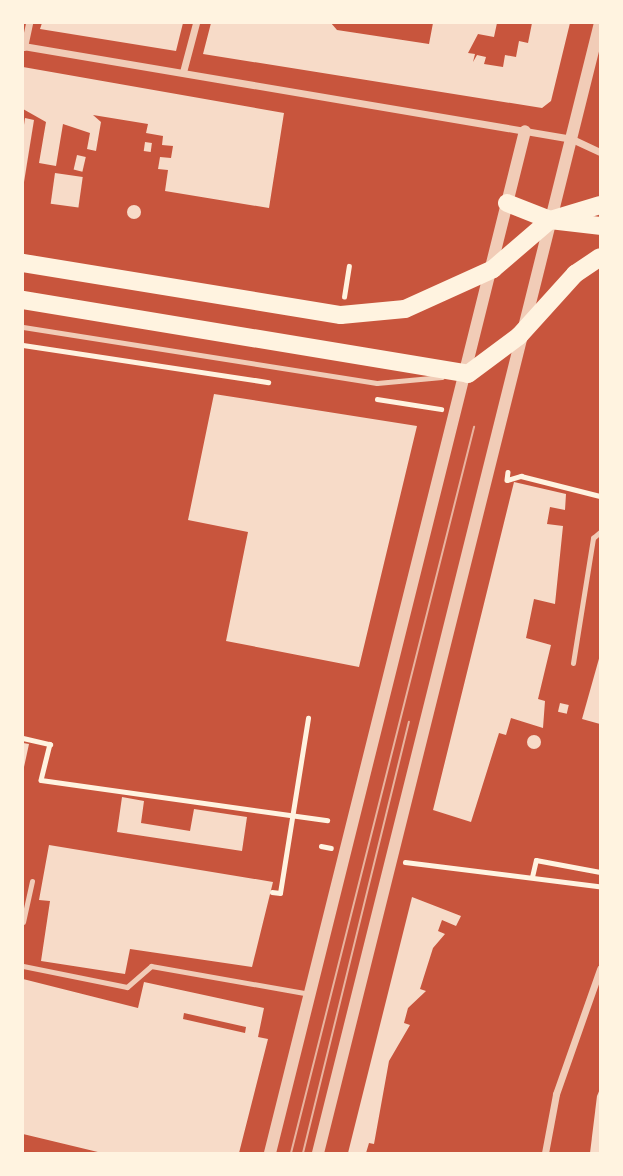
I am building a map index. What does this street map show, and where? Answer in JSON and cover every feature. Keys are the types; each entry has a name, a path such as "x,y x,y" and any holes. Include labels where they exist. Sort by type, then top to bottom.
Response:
{"main road":[{"path":"507,203 550,220 600,226"},
{"path":"23,263 341,315 405,309 493,269 550,220 600,205"},
{"path":"23,300 468,374 519,337 575,274 600,257"}],"street":[{"path":"29,23 23,46 572,139 600,152"},
{"path":"183,72 196,23"},
{"path":"318,1153 519,337 600,23"},
{"path":"270,1153 468,374 525,131"},
{"path":"545,1153 556,1094 600,969"}],"lane":[{"path":"23,327 377,383 468,374"},
{"path":"573,663 593,538 600,532"},
{"path":"23,922 32,881"},
{"path":"23,966 127,987 151,966 310,994"}],"path":[{"path":"341,315 349,266"},
{"path":"23,345 274,383"},
{"path":"368,398 445,409"},
{"path":"510,467 507,480 521,477 600,496"},
{"path":"272,892 280,893 290,814 308,718"},
{"path":"23,738 50,744 41,780 327,820"},
{"path":"321,846 345,850"},
{"path":"390,859 599,886"},
{"path":"532,877 536,860 600,872"}],"building":[{"path":"42,23 183,23 176,51 40,29"},
{"path":"211,23 331,23 337,30 429,44 433,23 497,23 494,37 478,34 468,53 475,54 473,62 477,55 486,57 484,64 503,67 505,55 516,57 519,41 528,43 532,23 570,23 551,101 542,108 203,54"},
{"path":"23,67 284,113 269,208 165,191 168,170 158,169 160,157 171,158 173,146 162,145 163,136 146,133 148,124 93,115 101,122 96,151 87,149 90,133 63,124 56,166 39,163 46,122 23,109"},
{"path":"25,118 34,120 24,182 23,132"},
{"path":"145,142 152,143 151,152 144,151"},
{"path":"77,155 86,157 82,172 74,170"},
{"path":"55,173 83,177 78,208 51,204"},
{"path":"131,205 137,205 141,212 137,219 131,219 127,215 127,209"},
{"path":"214,394 417,426 359,667 226,641 248,532 188,520"},
{"path":"514,482 566,494 565,510 550,507 547,524 563,526 555,604 534,599 526,638 551,645 538,699 545,701 543,728 511,718 506,735 499,733 471,822 433,810"},
{"path":"600,655 600,724 582,719"},
{"path":"560,703 569,705 567,714 558,712"},
{"path":"534,735 539,737 539,747 534,749 529,747 527,742 529,737"},
{"path":"23,743 29,744 24,767 23,767"},
{"path":"122,797 144,801 141,823 190,831 194,809 247,817 242,851 117,832"},
{"path":"49,845 273,882 252,967 130,949 125,974 41,961 50,901 39,900"},
{"path":"412,897 461,916 456,926 442,920 438,931 445,934 433,948 420,989 426,991 408,1008 404,1023 410,1025 389,1061 374,1144 369,1143 366,1153 348,1153"},
{"path":"23,979 138,1008 144,982 264,1008 258,1037 268,1039 239,1153 102,1153 23,1134","holes":["184,1013 246,1027 245,1033 183,1019"]},
{"path":"600,1089 600,1153 590,1153 597,1096"}],"tram line":[{"path":"291,1153 474,427"},
{"path":"303,1153 409,722"}]}
